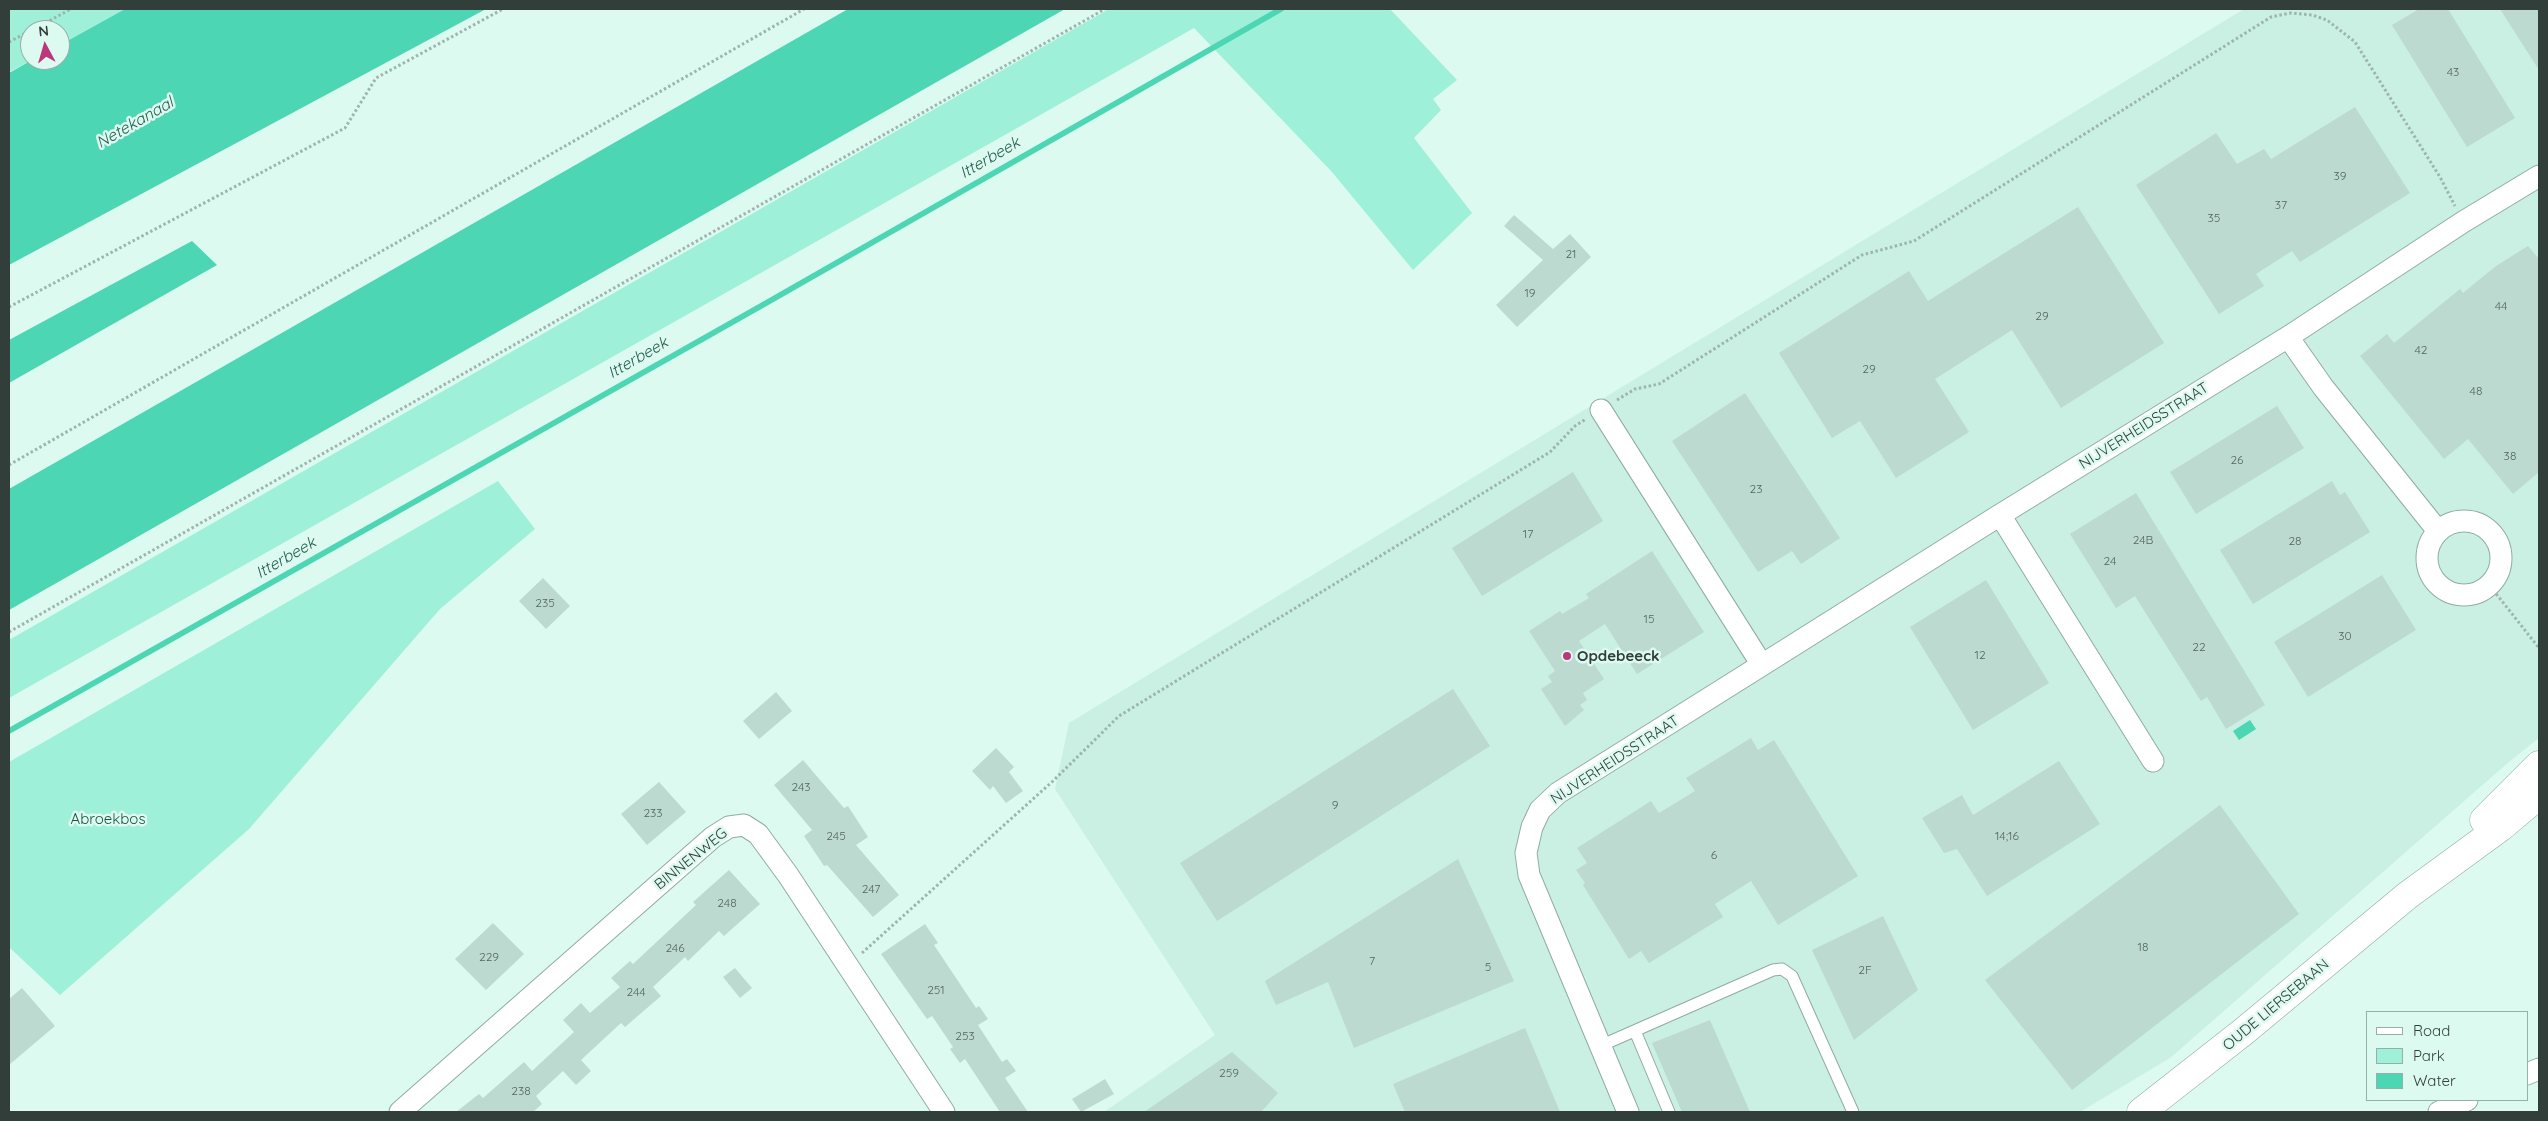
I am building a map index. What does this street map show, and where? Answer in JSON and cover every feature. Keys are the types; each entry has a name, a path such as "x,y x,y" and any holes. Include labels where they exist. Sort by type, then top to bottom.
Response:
{"main road":[{"name":"OUDE LIERSEBAAN","path":"2408,895 2539,765"},
{"name":"OUDE LIERSEBAAN","path":"2141,1112 2200,1067 2408,895 2501,827 2539,795"}],"street":[{"name":"NIJVERHEIDSSTRAAT","path":"1628,1112 1529,875 1526,853 1532,827 1540,810 1558,794 2288,337 2463,222 2539,176"},
{"path":"2288,337 2323,387 2438,531"},
{"path":"1601,410 1762,665"},
{"path":"2000,516 2153,760"},
{"path":"2465,521 2482,525 2492,532 2498,542 2501,560 2497,576 2490,586 2479,593 2466,596 2453,594 2441,588 2432,579 2427,566 2426,554 2430,541 2438,531 2448,524 2465,521"},
{"name":"BINNENWEG","path":"400,1112 713,837 730,827 744,825 758,834 944,1112"},
{"path":"2439,1112 2465,1101"}],"lane":[{"path":"1600,1046 1773,970 1782,969 1792,976 1853,1112"},
{"path":"1635,1031 1669,1112"}],"path":[{"path":"50,20 71,9"},
{"path":"9,307 345,128 376,78 503,9"},
{"path":"9,465 804,9"},
{"path":"9,632 1105,9"},
{"path":"848,966 1053,781 1119,716 1550,452 1575,426 1635,389 1659,384 1862,255 1914,241 2271,17 2290,13 2312,15 2327,20 2355,42 2440,177 2457,209"},
{"path":"9,42 20,36"},
{"path":"2490,586 2539,648"}],"shaded area":[{"path":"2244,9 2539,9 2539,738 2510,761 2170,1058 2080,1112 1104,1112 1215,1035 1055,789 1069,723"}],"green space":[{"path":"9,9 125,9 70,39 70,20 20,20 20,66 9,72"},
{"path":"1109,9 1390,9 1457,80 1433,99 1441,110 1414,138 1472,213 1413,270 1332,172 1194,28 9,698 9,640"},
{"name":"Abroekbos","path":"498,481 535,529 440,609 249,829 60,995 9,947 9,762"}],"water":[{"name":"Netekanaal","path":"125,9 486,9 9,265 9,73 20,67 20,70 70,70 70,39"},
{"path":"848,9 1065,9 9,610 9,489"},
{"path":"192,241 217,265 9,383 9,340"},
{"path":"2250,720 2256,729 2239,740 2233,731"}],"building":[{"path":"2419,9 2448,9 2515,118 2467,147 2392,25"},
{"path":"2500,9 2539,9 2539,70"},
{"path":"2355,107 2410,193 2300,262 2292,251 2256,274 2264,286 2219,314 2136,185 2216,133 2237,164 2264,149 2271,159"},
{"path":"2078,207 2164,343 2061,408 2012,330 1935,379 1969,432 1896,478 1860,421 1832,438 1779,353 1909,271 1928,301"},
{"path":"1514,215 1553,249 1570,234 1591,257 1517,327 1496,305 1543,260 1504,226"},
{"path":"2528,246 2539,259 2539,472 2513,494 2468,439 2444,459 2360,356 2387,334 2394,343 2460,289 2463,293 2496,266"},
{"path":"1745,393 1840,538 1801,564 1792,551 1758,572 1672,441"},
{"path":"2277,406 2304,448 2196,514 2170,472"},
{"path":"1573,472 1603,521 1482,596 1452,548"},
{"path":"2332,481 2340,495 2345,492 2370,532 2253,604 2220,550"},
{"path":"2136,493 2265,705 2226,729 2207,697 2201,701 2135,596 2116,608 2070,534"},
{"path":"1652,551 1704,632 1637,674 1605,624 1579,641 1604,679 1583,693 1587,700 1580,705 1584,710 1565,726 1541,689 1552,682 1548,676 1555,671 1529,631 1560,611 1562,614 1589,598 1586,594"},
{"path":"2382,575 2416,630 2308,697 2274,642"},
{"path":"543,578 570,606 546,629 519,601"},
{"path":"1986,580 2049,683 1973,730 1910,627"},
{"path":"1453,689 1490,746 1217,921 1180,863"},
{"path":"776,692 792,711 759,739 743,721"},
{"path":"1751,738 1758,750 1774,740 1858,876 1778,925 1751,881 1715,904 1723,917 1649,963 1641,951 1629,959 1583,885 1585,883 1576,870 1587,863 1577,848 1651,801 1659,813 1695,791 1686,778"},
{"path":"996,748 1014,767 1009,772 1023,791 1006,803 993,786 990,790 972,771"},
{"path":"803,760 844,808 848,806 868,837 856,845 899,895 873,917 827,865 824,866 804,836 812,830 774,785"},
{"path":"2059,761 2100,824 1987,896 1957,849 1944,853 1922,818 1962,795 1973,815"},
{"path":"659,782 686,812 647,845 621,814"},
{"path":"2220,805 2299,914 2072,1090 1985,980"},
{"path":"1458,859 1514,981 1354,1048 1328,982 1276,1005 1265,981"},
{"path":"729,870 760,904 724,936 719,931 688,961 685,957 653,987 661,996 625,1027 621,1023 581,1060 591,1071 576,1085 563,1071 536,1096 542,1104 533,1112 456,1112 479,1094 483,1098 524,1062 532,1071 574,1032 563,1020 581,1003 590,1013 620,987 611,978 630,961 633,964 696,905 693,902"},
{"path":"1883,916 1918,990 1854,1040 1812,950"},
{"path":"493,923 524,954 486,990 455,959"},
{"path":"925,924 938,943 934,945 976,1008 979,1006 988,1019 978,1025 1002,1062 1007,1059 1016,1071 1005,1078 1028,1112 1000,1112 965,1059 960,1063 950,1049 953,1047 932,1016 927,1019 881,954"},
{"path":"735,968 752,988 740,998 723,977"},
{"path":"22,988 55,1026 9,1065 9,999"},
{"path":"1710,1020 1750,1112 1682,1112 1652,1043"},
{"path":"1525,1028 1560,1112 1405,1112 1393,1084"},
{"path":"1232,1052 1278,1093 1261,1112 1144,1112"},
{"path":"1105,1079 1114,1094 1081,1112 1072,1099"}],"waterway":[{"name":"Itterbeek","path":"9,731 768,302 1281,9"}],"place":[{"name":"Opdebeeck","path":"1567,656"}]}
